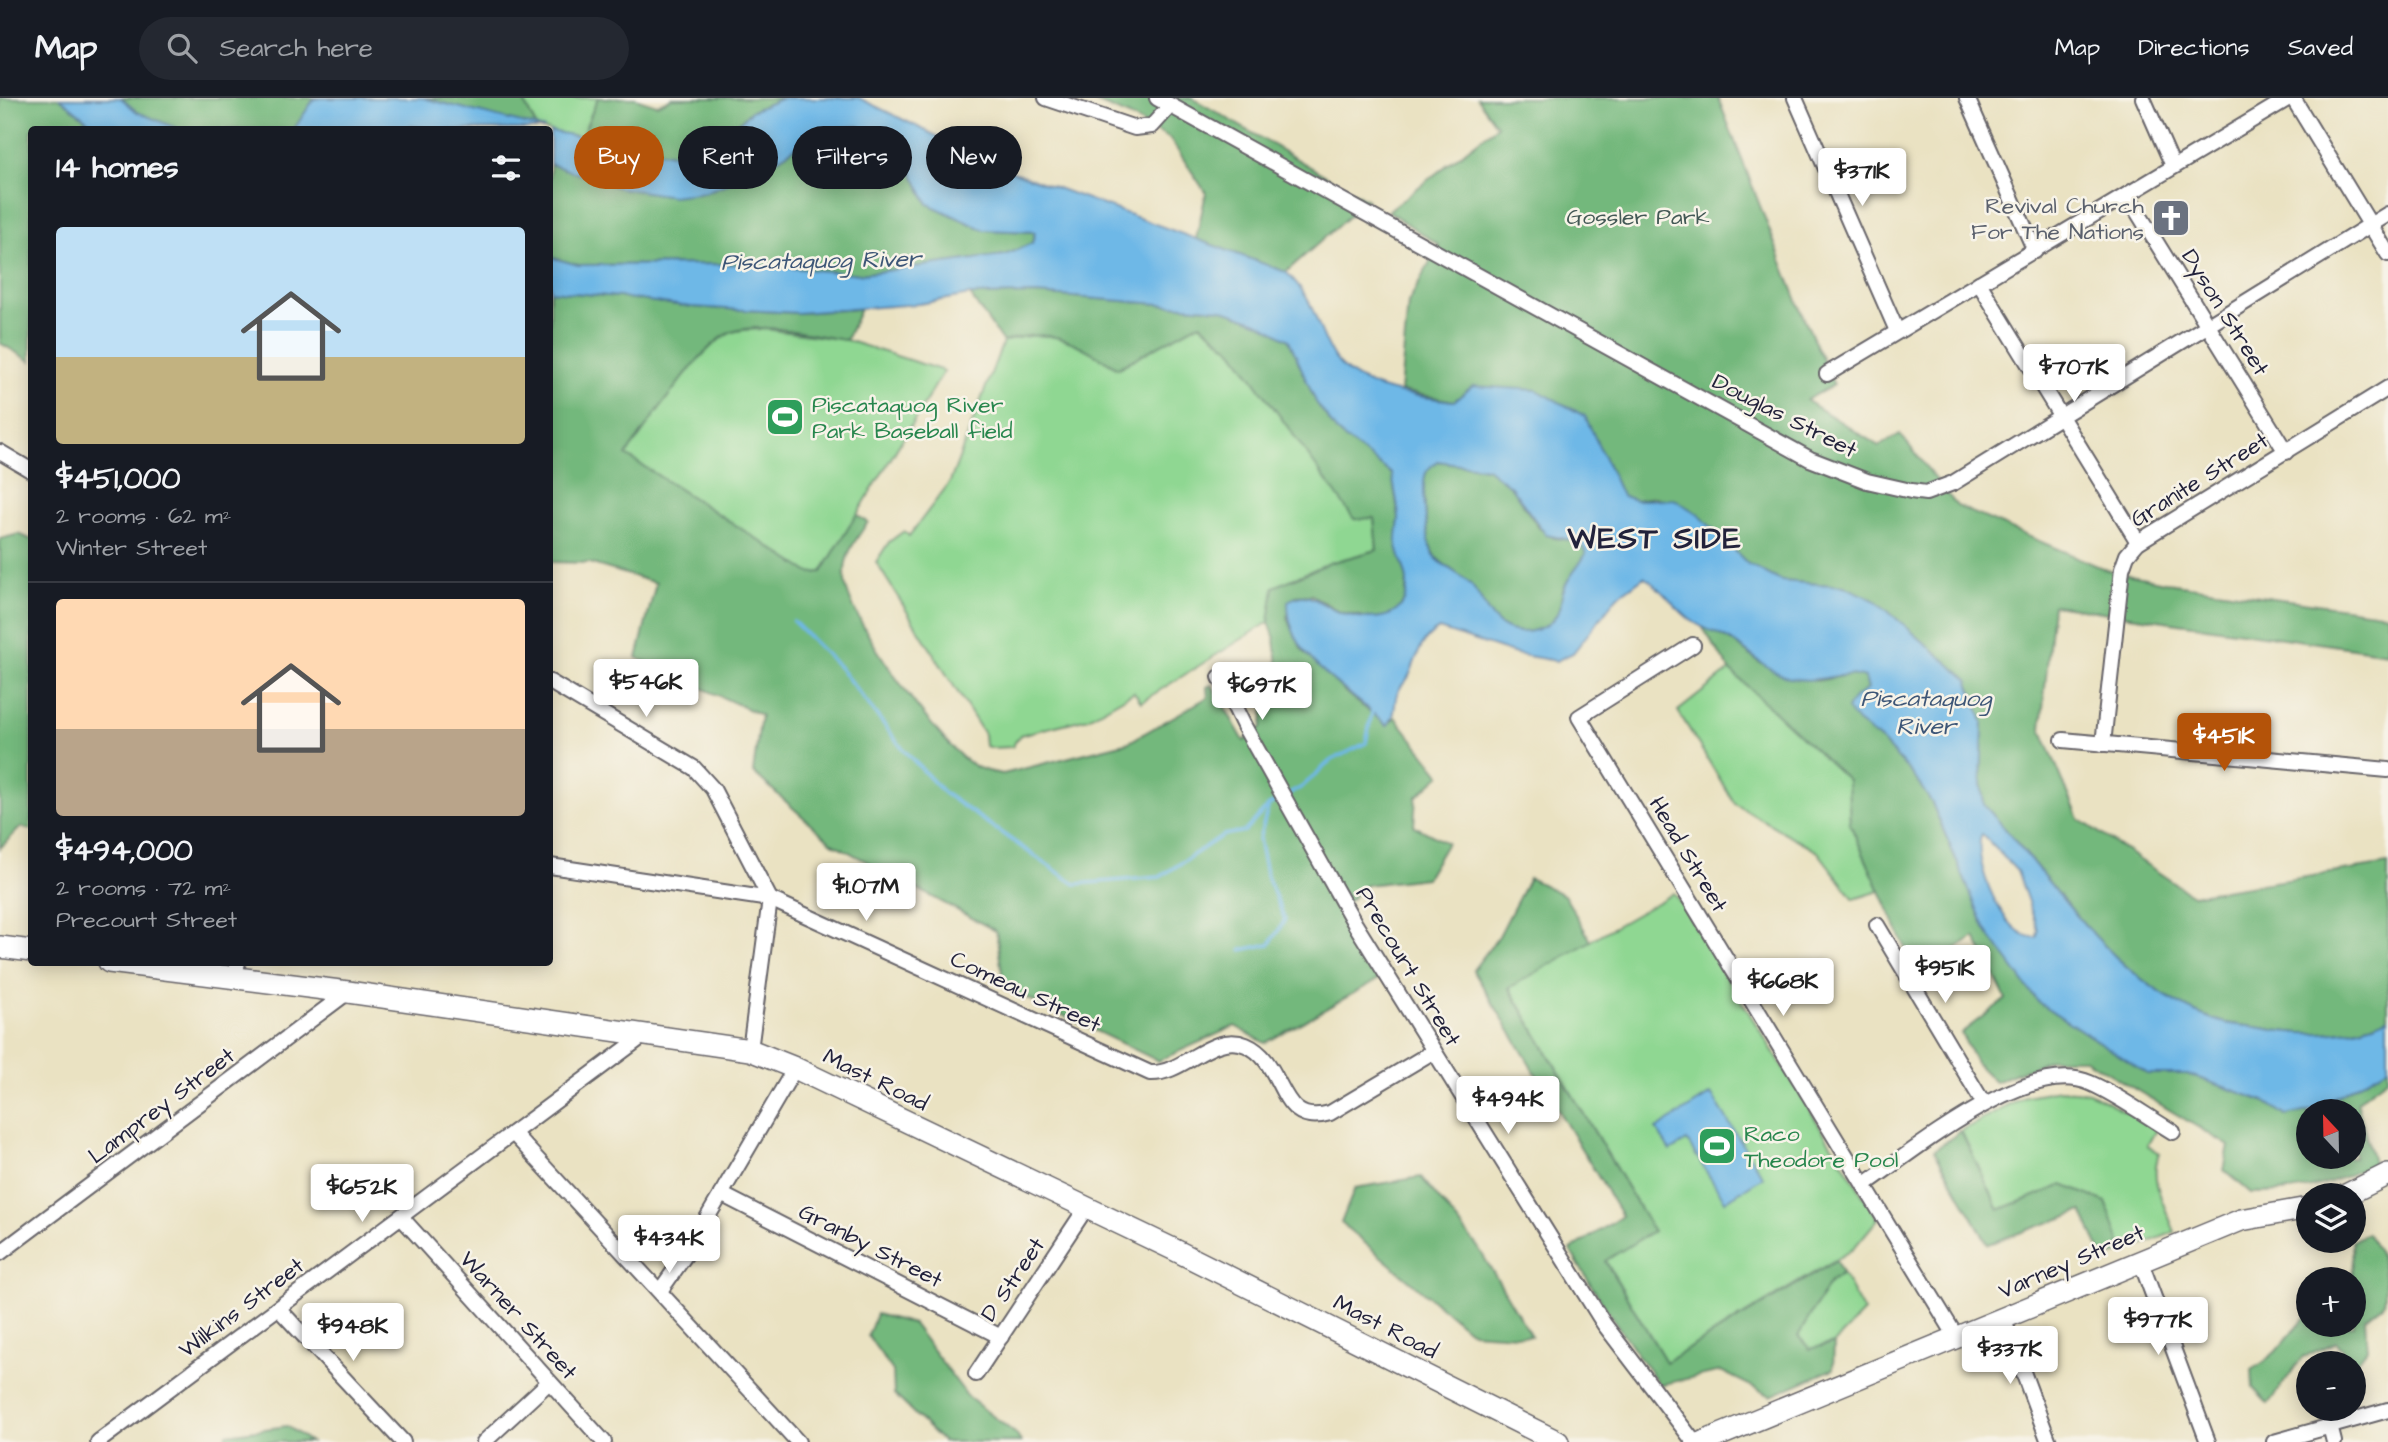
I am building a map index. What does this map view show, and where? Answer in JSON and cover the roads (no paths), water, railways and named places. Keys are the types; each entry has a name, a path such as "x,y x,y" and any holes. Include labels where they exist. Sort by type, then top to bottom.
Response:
{"main road":[{"path":"0,947 28,950"},
{"name":"Mast Road","path":"172,966 236,970 348,992 750,1050 795,1068 1086,1208 1558,1442"},
{"path":"2366,1185 2388,1174"},
{"name":"Varney Street","path":"1703,1442 2241,1220 2296,1210"}],"street":[{"path":"1046,98 1135,128 1152,125 1170,106"},
{"name":"Douglas Street","path":"1157,98 1783,444 1838,471 1867,481 1926,493 1953,482 2388,214"},
{"path":"1795,98 1897,331"},
{"path":"1966,98 2035,251"},
{"path":"2143,98 2173,166"},
{"path":"1827,374 2291,98 2388,254"},
{"name":"Dyson Street","path":"2127,195 2286,452"},
{"path":"1979,283 2138,542"},
{"name":"Granite Street","path":"2103,744 2122,569 2127,555 2138,542 2388,388"},
{"path":"0,452 28,469"},
{"name":"Head Street","path":"1693,645 1579,717 1956,1338"},
{"name":"Precourt Street","path":"1220,677 1275,783 1355,924 1604,1324 1694,1442"},
{"path":"553,684 694,768 713,789 770,899 750,1050"},
{"path":"2063,740 2388,771"},
{"name":"Comeau Street","path":"553,866 770,899 1136,1067 1162,1073 1223,1043 1244,1044 1257,1051 1302,1115 1313,1118 1330,1113 1434,1051"},
{"path":"1877,925 1984,1104"},
{"name":"Lamprey Street","path":"0,1253 348,992"},
{"name":"Wilkins Street","path":"98,1442 647,1034"},
{"path":"660,1291 675,1272 795,1068"},
{"path":"1864,1185 1984,1104 2054,1077 2088,1082 2173,1132"},
{"path":"513,1133 799,1442"},
{"name":"Granby Street","path":"721,1194 1001,1337"},
{"name":"D Street","path":"976,1374 1086,1208"},
{"name":"Warner Street","path":"401,1217 604,1442"},
{"path":"2140,1261 2208,1442"},
{"path":"278,1308 403,1442"},
{"path":"2003,1318 2049,1442"},
{"path":"484,1442 548,1383"},
{"path":"2274,1442 2388,1410"},
{"path":"2330,1426 2334,1442"}],"water":[{"path":"60,98 121,98 137,112 172,126 94,126"},
{"path":"423,98 533,126 296,126 314,99"},
{"name":"Piscataquog River","path":"783,98 859,98 926,131 926,189 1022,189 1022,175 1286,272 1309,301 1325,340 1340,365 1368,383 1403,394 1454,401 1473,386 1537,390 1585,416 1622,496 1636,500 1674,499 1698,514 1748,564 1781,581 1844,586 1876,601 1968,680 1983,722 1981,784 1984,805 2087,928 2145,982 2178,1004 2215,1020 2233,1024 2326,1033 2358,1028 2388,1018 2388,1067 2332,1099 2296,1099 2296,1114 2286,1116 2264,1101 2187,1074 2148,1074 2038,1002 1986,930 1932,803 1914,776 1882,741 1857,722 1847,709 1854,698 1868,689 1865,678 1848,675 1800,680 1782,675 1730,640 1692,621 1644,577 1617,597 1573,653 1556,661 1516,654 1439,629 1432,633 1398,691 1394,714 1387,726 1309,657 1290,622 1288,601 1296,597 1309,597 1341,613 1365,618 1386,616 1402,605 1407,581 1397,544 1399,517 1392,474 1338,433 1316,402 1289,340 1260,323 1221,309 1036,294 970,295 919,304 798,313 691,307 553,291 553,258 578,265 742,264 862,274 1005,255 1032,243 1035,232 984,230 928,204 912,172 912,126 792,126 792,150 778,159 778,126 736,126 751,111","holes":["1437,461 1487,468 1511,487 1546,535 1580,542 1586,553 1566,584 1560,607 1550,622 1536,630 1520,632 1499,624 1490,615 1472,586 1434,556 1424,501 1427,471","1982,834 2017,871 2038,930 2037,937 2025,935 2002,913 1981,861"]},
{"name":"Piscataquog River","path":"553,132 574,136 574,172 553,165"},
{"name":"Piscataquog River","path":"664,152 678,155 678,189 714,189 672,196 626,189 664,189"},
{"name":"Raco Theodore Pool","path":"1711,1094 1763,1177 1725,1201 1687,1141 1670,1151 1656,1129"}],"waterway":[{"path":"793,621 839,667 903,749 944,793 1075,884 1160,877 1223,835 1245,831 1269,805 1281,799"},
{"path":"1287,795 1302,787 1330,761 1366,743 1373,707"},
{"path":"1241,950 1270,944 1285,920 1266,874 1259,839 1268,808"}],"place":[{"name":"Revival Church For The Nations","path":"2171,218"},
{"name":"Piscataquog River Park Baseball field","path":"785,417"},
{"name":"Raco Theodore Pool","path":"1717,1146"}],"district":[{"name":"WEST SIDE","path":"1655,538"}],"park label":[{"name":"Gossler Park","path":"1638,216"}]}
